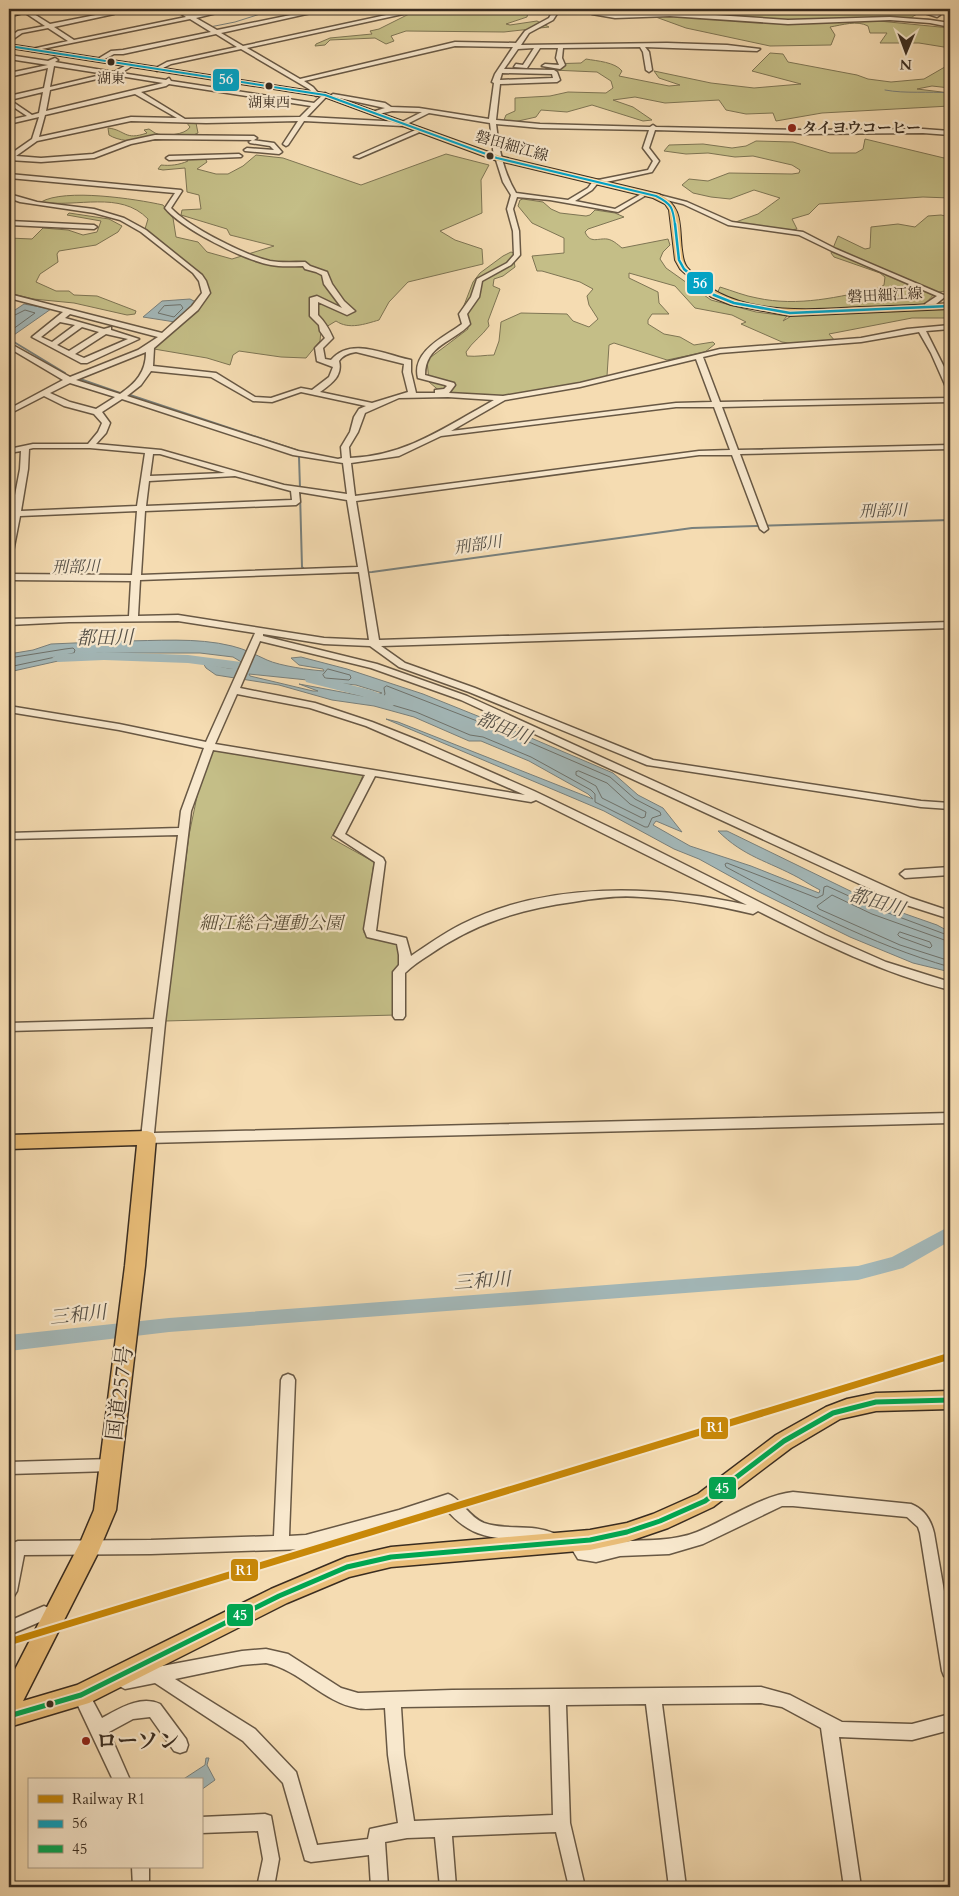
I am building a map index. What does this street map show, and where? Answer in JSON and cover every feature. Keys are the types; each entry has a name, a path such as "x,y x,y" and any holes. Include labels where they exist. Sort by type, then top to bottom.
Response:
{"highway":[{"path":"9,1142 147,1138"},
{"name":"国道257号","path":"9,1704 89,1548 105,1510 127,1331 147,1138"},
{"path":"9,1716 89,1691 288,1592 347,1567 391,1557 565,1542 621,1535 652,1526 706,1501 762,1457 808,1426 835,1412 864,1403 950,1400"}],"main road":[{"path":"9,15 15,11 33,10"},
{"name":"磐田細江線","path":"11,48 130,64 325,95 498,159 656,196 668,202 673,210 679,260 684,269 714,295 760,309 790,313 950,306"}],"street":[{"path":"176,9 325,95 385,105 390,108"},
{"path":"34,50 230,9"},
{"path":"99,60 113,52 123,52 326,9"},
{"path":"557,9 550,19 527,32 500,71 495,82 492,121 498,159 506,182 514,195 510,209 516,231 518,255 509,264 479,280 475,297 463,314 466,324 464,327 449,335 424,359 421,376 449,383 451,385 450,389 448,391 395,397 373,404 362,410 354,432 345,447 362,572 375,646 402,665 472,690 651,762 893,800 950,806"},
{"path":"584,9 595,14 619,16 673,14 791,22 917,19 950,25"},
{"path":"915,9 950,20"},
{"path":"33,10 49,26 72,41"},
{"path":"157,69 169,64 414,10"},
{"path":"9,40 20,32 111,14"},
{"path":"85,19 93,24"},
{"path":"67,22 75,27"},
{"path":"101,29 109,34"},
{"path":"83,32 91,37"},
{"path":"298,81 455,44 538,47 726,46 757,49"},
{"path":"545,66 560,67 562,65 559,58 561,46"},
{"path":"642,46 646,52 649,70"},
{"path":"504,65 525,67 538,47"},
{"path":"9,75 51,64 63,55"},
{"path":"9,57 315,105"},
{"path":"35,140 42,115 51,64"},
{"path":"9,99 116,73 130,64"},
{"path":"495,82 557,80 554,72 500,71"},
{"path":"9,122 164,85 181,72"},
{"path":"137,92 184,120"},
{"path":"286,144 302,119 325,95"},
{"path":"9,99 32,117"},
{"path":"374,113 390,108 428,111 532,126 653,127 794,132 923,130 950,132"},
{"path":"9,157 35,140 132,119 262,125 302,119 402,124 428,111"},
{"path":"227,166 247,150 262,125"},
{"path":"569,202 590,189 596,182 644,173 651,169 656,161 646,148 653,127"},
{"path":"357,157 420,130"},
{"path":"9,157 42,160 94,156 129,142 155,137 207,141 253,140 272,144 279,152 247,150"},
{"path":"182,151 207,150 206,157"},
{"path":"169,158 239,156"},
{"path":"9,176 179,191 168,208 179,219 252,259 272,264 305,264 307,268 318,269 325,273 328,277 328,284 346,309 351,311 350,313 347,312 314,298 314,316 323,324 324,331 329,338 320,348 321,361 328,363 336,360 348,351 361,350 408,362 409,394"},
{"path":"514,195 569,202 616,211 645,194"},
{"path":"9,196 25,201 121,218 137,227 188,265 204,281 206,294 196,308 164,336 141,352 69,380 9,412"},
{"path":"656,196 685,203 730,224 801,233 834,250 942,296 928,306"},
{"path":"17,204 25,201"},
{"path":"9,223 94,227"},
{"path":"9,296 164,336"},
{"path":"59,320 135,339 84,361 36,336 68,312"},
{"path":"69,354 116,324"},
{"path":"52,345 80,325"},
{"path":"409,394 503,398 580,386 720,351 861,340 950,327"},
{"path":"922,330 950,387"},
{"path":"9,345 69,380 296,453 326,460 347,460 396,454 439,434 503,398"},
{"path":"97,412 130,392 149,368 150,346"},
{"path":"699,356 762,526"},
{"path":"314,392 336,376 338,370 336,360"},
{"path":"149,368 213,375 253,399 272,400 301,390 373,404"},
{"path":"42,393 74,407 97,412 106,423 102,433 90,446"},
{"path":"439,434 658,407 716,404 950,400"},
{"path":"9,451 25,447 90,446 161,452 295,490 360,499 699,453 950,447"},
{"path":"9,552 12,514 24,469 25,447"},
{"path":"132,618 140,509 149,451"},
{"path":"144,479 241,475"},
{"path":"12,514 296,502 295,490"},
{"path":"9,583 135,581 307,572 362,572"},
{"path":"9,577 135,581"},
{"path":"9,622 132,618 191,620 374,666 464,698 530,726 907,901 950,915"},
{"path":"257,636 374,643 950,625"},
{"path":"257,636 210,746 186,811 159,1023 147,1138 950,1118"},
{"path":"234,689 312,705 369,724 421,745 665,858 776,916 882,965 950,986"},
{"path":"9,709 118,727 210,746 542,800"},
{"path":"372,772 339,835 378,858 380,862 370,929 371,934 402,941 406,955 404,967"},
{"path":"9,836 182,831"},
{"path":"905,874 950,871"},
{"path":"399,1016 399,972 404,967 442,940 468,926 500,913 537,903 607,893 641,893 676,896 745,907 767,915 776,916"},
{"path":"9,1027 159,1023"},
{"path":"281,1543 288,1380"},
{"path":"9,1468 111,1465"},
{"path":"9,1591 13,1548 89,1548 306,1542 336,1536 448,1501 467,1523 479,1528 498,1533 543,1535 565,1542 588,1556 620,1549 669,1547 698,1539 781,1500 793,1498 911,1511 924,1523 950,1672"},
{"path":"9,1628 44,1613"},
{"path":"121,1778 99,1729 89,1691 157,1674 242,1658 266,1656 282,1659 337,1694 358,1701 761,1695 784,1700 829,1725 853,1732 912,1732 950,1722"},
{"path":"157,1674 174,1688 249,1735 290,1778 311,1854 377,1846"},
{"path":"558,1697 562,1823 577,1887"},
{"path":"653,1697 678,1887"},
{"path":"392,1700 396,1755 407,1830"},
{"path":"99,1729 131,1711 154,1709 180,1745"},
{"path":"829,1725 853,1887"},
{"path":"202,1825 265,1822 271,1859 266,1887"},
{"path":"380,1887 376,1835 407,1830 562,1823"},
{"path":"443,1828 448,1887"},
{"path":"140,1868 141,1887"}],"green space":[{"path":"441,9 531,9 533,10 528,13 527,17 506,24 537,21 549,27 504,32 406,31 391,36 394,41 386,44 375,38 330,40 325,45 315,46 330,38 372,34 370,31 379,29 415,11 464,14 460,10"},
{"path":"592,9 615,9 611,10 625,12 631,9 766,9 794,11 905,9 917,14 912,17 874,18 879,21 950,28 950,48 919,43 880,43 887,33 870,33 868,26 854,23 830,27 835,35 831,45 770,46 686,28 653,16 602,13"},
{"path":"770,53 783,54 788,62 891,82 924,79 950,64 950,88 932,86 917,89 950,93 950,106 822,113 776,121 773,113 746,114 726,110 719,100 665,103 635,97 613,100 633,107 652,120 643,121 592,105 567,112 541,110 536,117 514,122 504,120 506,115 515,111 515,98 550,96 568,92 606,93 613,88 611,81 597,72 545,68 548,64 581,63 586,59 606,62 619,68 622,71 619,76 669,86 680,85 659,78 654,71 711,83 754,88 801,84 752,71"},
{"path":"186,122 196,123 198,133 189,137 126,141 109,135 108,128 134,136 147,133 144,130 149,129 155,133 169,135 188,130 190,127"},
{"path":"865,139 944,158 950,147 950,198 923,197 819,204 809,214 792,219 797,229 791,230 733,223 758,214 780,198 754,190 730,199 711,197 693,193 682,185 689,179 708,181 729,173 792,174 799,173 800,170 792,165 753,156 735,157 708,153 686,154 664,151 669,145 703,144 732,148 746,146 756,141 793,142 830,153 856,153 863,149"},
{"path":"446,154 489,165 481,180 482,213 440,231 455,240 482,249 483,264 408,282 389,302 379,320 352,326 336,321 321,330 320,341 306,358 281,357 239,351 233,355 230,365 207,358 154,349 195,308 206,287 193,270 145,229 148,219 137,210 111,202 41,202 52,198 83,195 136,200 163,205 173,218 176,237 198,242 207,252 232,259 274,246 230,235 227,229 181,215 182,210 201,209 199,195 187,192 185,168 158,169 161,165 174,165 188,161 185,158 205,158 207,162 197,169 216,174 228,174 243,166 256,155 283,158 361,185"},
{"path":"520,200 543,202 551,209 560,213 586,216 595,210 615,213 624,217 588,229 585,232 589,238 609,240 622,248 668,239 670,245 663,252 660,259 666,268 711,300 756,312 787,316 783,321 793,315 950,308 950,318 912,318 829,334 836,342 796,344 782,342 741,324 746,322 732,315 695,308 675,286 629,273 629,278 658,292 659,303 669,314 652,314 648,324 664,334 680,337 694,345 713,342 715,344 705,352 667,360 614,343 609,345 607,376 583,383 499,397 442,393 429,382 427,360 468,329 463,308 473,282 480,273 511,252 517,254 514,261 515,267 503,276 494,279 493,286 500,289 488,321 489,326 468,348 467,356 494,355 499,341 501,322 521,313 567,314 573,321 589,327 598,319 589,305 587,296 593,289 580,282 537,271 532,256 564,253 564,238 532,223 518,206"},
{"path":"69,213 109,219 122,226 118,232 96,245 59,251 57,254 58,262 40,274 36,282 56,291 69,291 74,295 97,296 136,311 135,314 127,315 74,303 33,299 9,293 9,238 32,239 43,228 68,230 83,235 97,232 101,221 67,215"},
{"path":"941,215 950,217 950,291 936,293 926,304 801,311 746,304 717,294 720,287 743,295 788,302 818,300 879,288 884,285 885,277 880,273 834,257 831,253 838,236 865,249 870,248 871,227 898,224 915,227 928,216"},
{"name":"細江総合運動公園","path":"217,751 363,775 354,798 331,838 374,862 364,933 373,938 398,944 401,948 396,1015 165,1021 189,835 200,782 212,752"}],"water":[{"path":"190,299 196,302 175,322 143,317 162,301"},
{"path":"24,304 51,309 11,337 9,336 9,314"},
{"path":"120,641 204,641 232,646 279,664 324,671 323,669 299,665 291,658 301,657 347,669 423,694 613,773 638,795 663,808 682,832 656,821 653,825 690,846 751,866 819,893 820,890 799,878 737,847 718,831 727,831 877,904 937,925 950,932 950,972 913,963 850,937 757,891 699,859 674,849 604,811 386,719 398,722 593,799 588,794 529,761 481,741 469,741 414,717 374,706 332,700 279,685 216,675 206,668 203,663 228,668 253,669 233,657 200,653 99,653 9,672 9,654 33,650 51,644","holes":["249,674 356,685 382,693 368,697 299,684 318,691 313,691 250,676"]},
{"path":"206,1758 209,1758 207,1765 215,1780 202,1789 202,1778 185,1778 205,1765"}],"waterway":[{"path":"210,27 235,22 276,9"},
{"path":"601,14 623,15"},
{"path":"898,18 928,19 942,22"},
{"path":"885,90 950,93"},
{"path":"9,339 65,373"},
{"path":"80,379 123,394"},
{"path":"130,395 299,451"},
{"path":"299,457 300,488"},
{"path":"300,493 302,567 305,570"},
{"name":"刑部川","path":"208,577 372,572 692,528 950,520"},
{"name":"都田川","path":"58,658 104,656 188,659 271,670"},
{"name":"都田川","path":"311,679 366,693 391,703"},
{"name":"三和川","path":"9,1343 169,1325 858,1273 897,1263 950,1233"}],"rail line":[{"name":"R1","path":"9,1642 950,1356"}],"transit line":[{"name":"56","path":"9,46 325,95 497,158 656,196 668,202 673,210 679,260 684,269 714,295 734,303 790,313 950,306"},
{"name":"45","path":"9,1716 81,1695 279,1596 347,1567 391,1557 590,1540 649,1526 705,1501 784,1441 833,1413 862,1404 891,1400 950,1400"}],"place":[{"name":"湖東","path":"111,62"},
{"name":"湖東西","path":"269,86"},
{"name":"タイヨウコーヒー","path":"792,128"},
{"name":"ローソン","path":"86,1741"}]}
